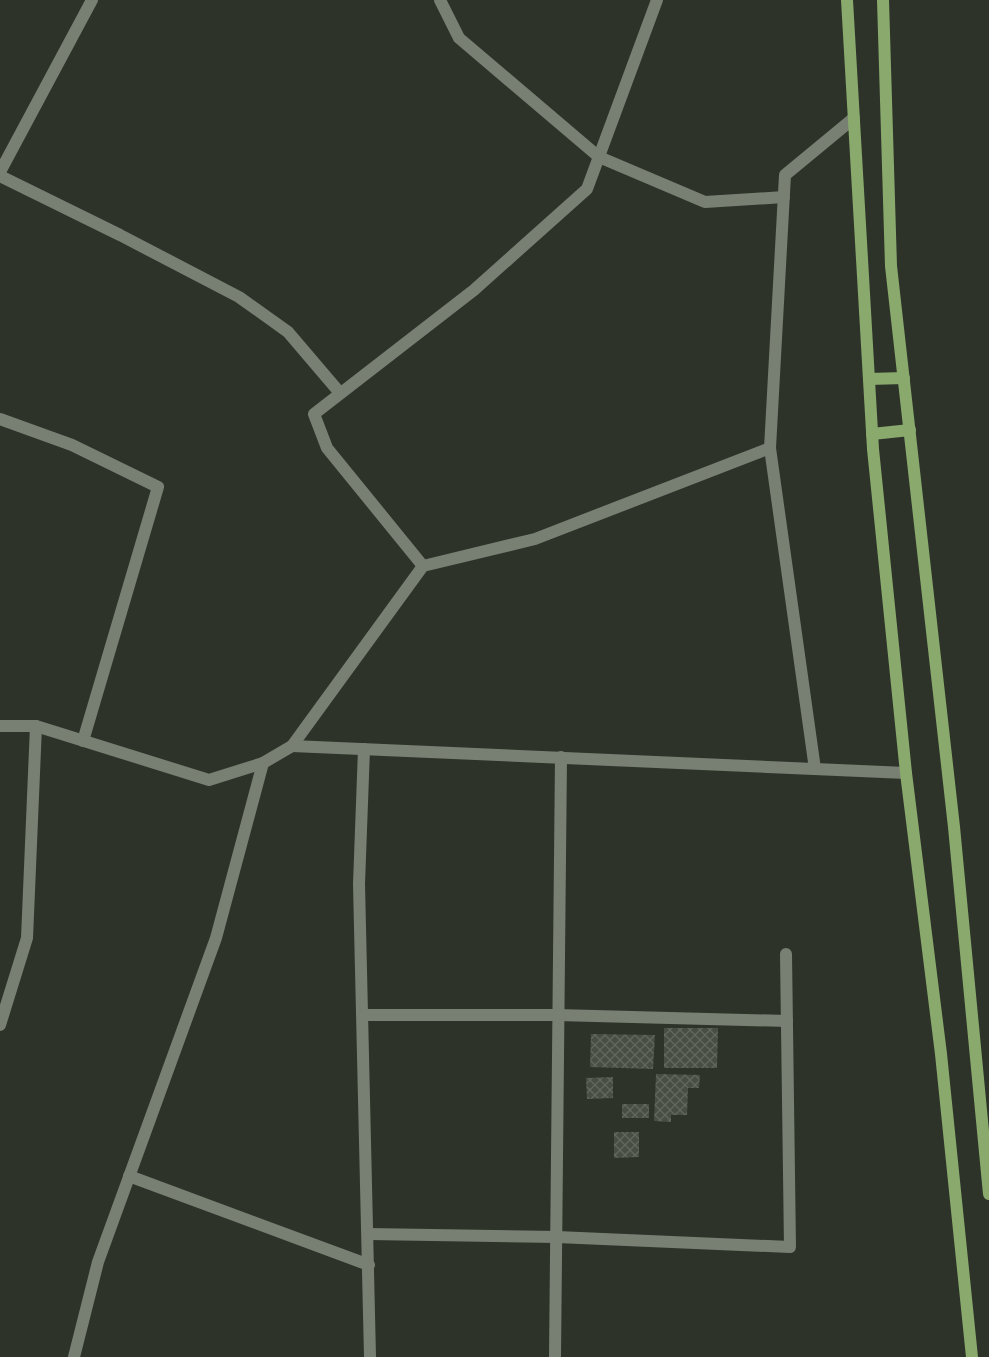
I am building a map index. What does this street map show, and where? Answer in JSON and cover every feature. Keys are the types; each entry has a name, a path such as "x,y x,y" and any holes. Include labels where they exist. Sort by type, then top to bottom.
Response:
{"main road":[{"path":"847,0 872,434 906,773 941,1054 972,1357"},
{"path":"882,0 891,266 954,827 989,1194"},
{"path":"869,379 904,378"},
{"path":"872,434 910,430"}],"street":[{"path":"0,172 92,0"},
{"path":"440,0 459,38 599,157 705,202 784,197"},
{"path":"423,566 327,448 314,414 474,290 587,189 657,0"},
{"path":"815,769 770,448 785,176 854,118"},
{"path":"0,176 120,235 239,297 288,332 340,393"},
{"path":"0,419 72,445 158,487 83,741"},
{"path":"0,726 36,726 209,780 263,763 292,746 423,566 535,539 770,448"},
{"path":"0,1025 27,938 36,726"},
{"path":"292,746 906,773"},
{"path":"364,749 360,884 370,1357"},
{"path":"555,1357 561,757"},
{"path":"74,1357 98,1262 216,938 263,763"},
{"path":"368,1234 557,1236 790,1248 786,954"},
{"path":"363,1015 557,1015 787,1021"},
{"path":"129,1176 369,1265"}],"building":[{"path":"664,1028 718,1028 717,1068 664,1068"},
{"path":"591,1034 655,1035 653,1069 590,1067"},
{"path":"656,1074 700,1075 699,1088 688,1088 687,1115 671,1115 671,1122 654,1121"},
{"path":"613,1077 613,1098 587,1099 586,1078"},
{"path":"622,1104 649,1104 649,1118 622,1118"},
{"path":"614,1132 639,1132 639,1157 614,1158"}]}
